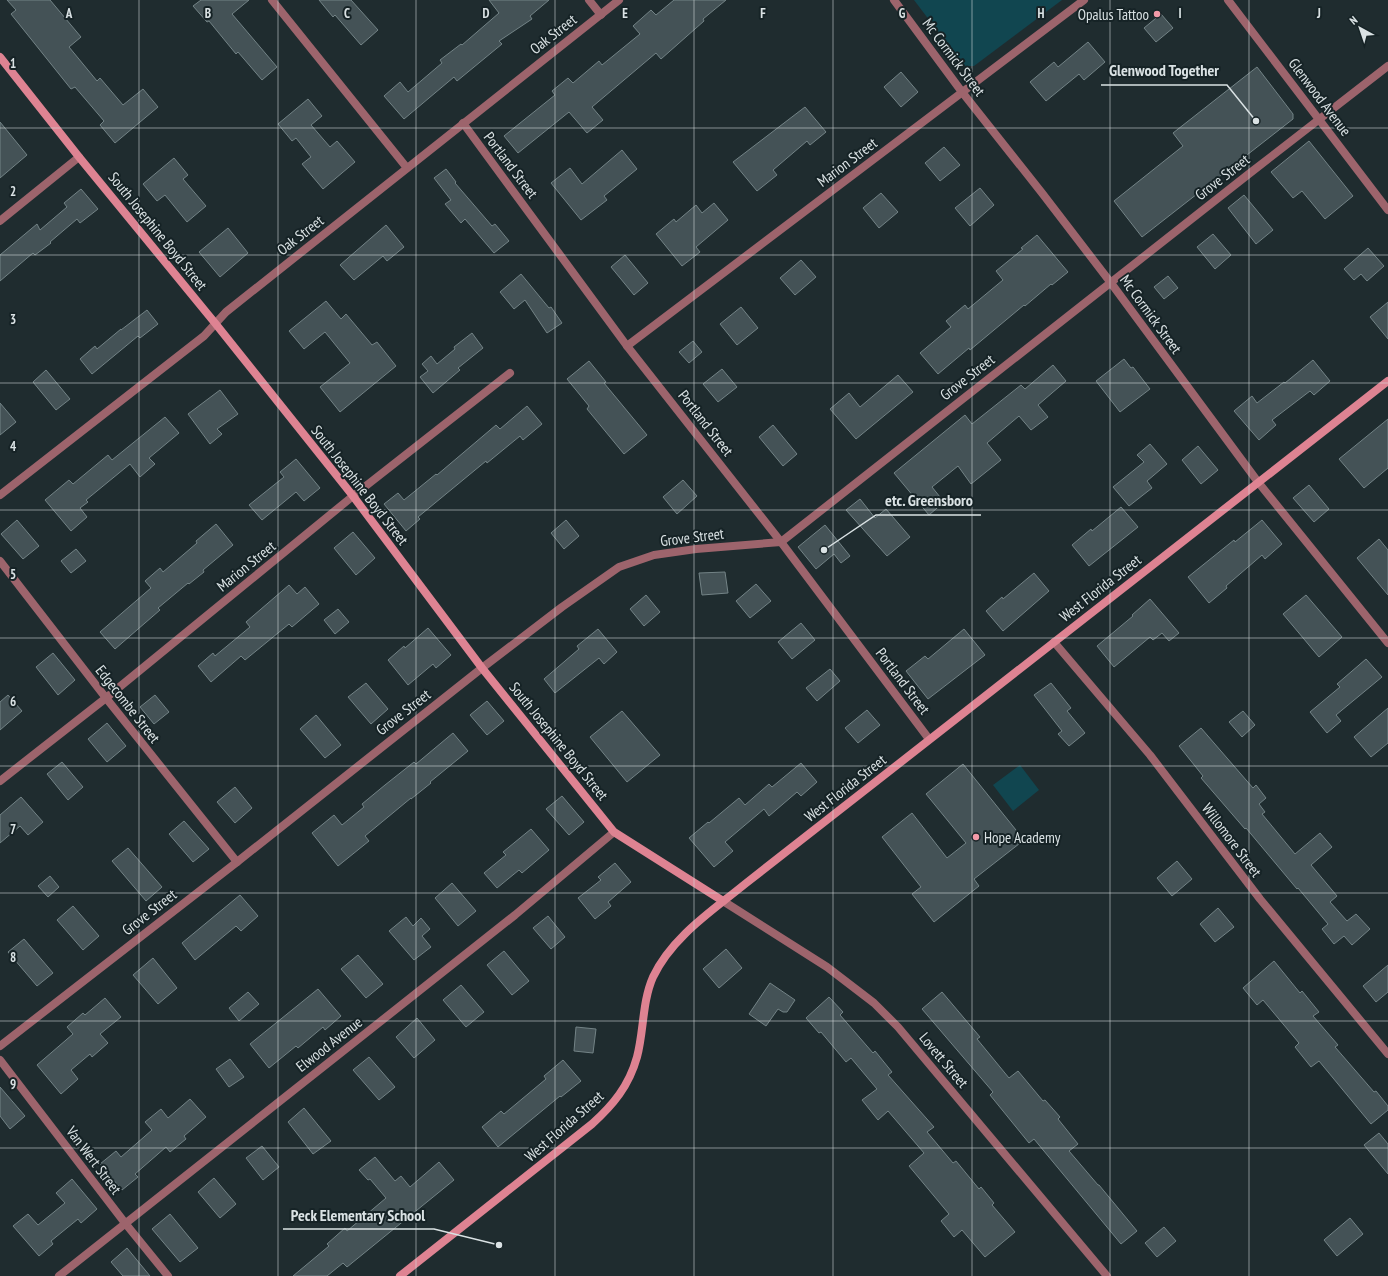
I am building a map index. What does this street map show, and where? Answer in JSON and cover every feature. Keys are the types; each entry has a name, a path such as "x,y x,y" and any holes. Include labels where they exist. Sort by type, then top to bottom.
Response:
{"main road":[{"name":"South Josephine Boyd Street","path":"0,56 79,157 215,323 353,496 482,668 614,832 723,901"},
{"name":"West Florida Street","path":"400,1276 592,1124 616,1100 626,1086 637,1057 645,1004 653,978 667,954 681,938 723,901 1388,381"}],"street":[{"path":"272,0 407,168"},
{"path":"589,0 600,15"},
{"name":"Oak Street","path":"0,494 204,336 226,312 619,0"},
{"name":"Mc Cormick Street","path":"894,0 962,92 1111,283 1258,482 1388,643"},
{"name":"Marion Street","path":"627,346 1084,0"},
{"name":"Glenwood Avenue","path":"1228,0 1388,210"},
{"name":"Grove Street","path":"0,1046 237,862 482,668 562,607 619,567 654,555 696,549 781,542 1388,66"},
{"name":"Portland Street","path":"463,123 627,346 781,542 929,739"},
{"path":"0,221 79,157"},
{"name":"Marion Street","path":"0,781 106,698 353,496 510,373"},
{"name":"Edgecombe Street","path":"0,561 106,698 237,862"},
{"name":"Willomore Street","path":"1054,642 1150,755 1260,899 1388,1054"},
{"name":"Elwood Avenue","path":"59,1276 515,915 614,832"},
{"name":"Lovett Street","path":"723,901 827,967 874,1003 898,1027 1107,1276"},
{"name":"Van Wert Street","path":"0,1060 125,1223 168,1276"}],"shaded area":[{"path":"914,0 1062,0 974,66 964,66"},
{"path":"1020,765 1039,790 1013,811 993,785"}],"building":[{"path":"7,0 50,0 81,37 69,47 97,81 100,78 123,105 143,89 158,107 115,143 100,125 104,121 75,87 71,89 11,14 16,10"},
{"path":"201,0 249,0 232,14 277,67 262,80 238,52 236,54 209,21 207,22 193,6"},
{"path":"319,0 351,0 378,30 361,45 335,15 333,17"},
{"path":"489,0 549,0 530,16 532,19 499,41 502,44 457,81 454,77 404,119 384,96 400,82 408,92 442,63 440,60 461,44 462,45 499,13"},
{"path":"674,0 726,0 703,19 704,21 661,59 656,53 592,107 603,120 587,133 569,112 518,153 504,136 555,95 552,91 568,78 573,83 599,61 602,65 640,34 633,26 651,10 656,15"},
{"path":"1161,14 1173,28 1156,42 1144,28"},
{"path":"1088,42 1105,62 1084,80 1079,74 1046,101 1030,82 1054,62 1058,67"},
{"path":"1257,67 1293,114 1293,119 1142,237 1114,201 1183,146 1173,133"},
{"path":"901,72 918,92 901,107 884,87"},
{"path":"308,99 322,116 311,125 330,147 337,141 355,162 323,189 302,164 311,157 296,138 292,141 278,124"},
{"path":"805,107 826,132 810,145 807,141 773,170 777,175 757,191 733,162"},
{"path":"0,122 27,155 0,178"},
{"path":"1309,141 1353,196 1325,219 1302,191 1293,198 1271,172"},
{"path":"944,147 960,165 940,181 925,163"},
{"path":"622,150 637,169 604,196 607,200 581,220 551,183 570,168 582,184"},
{"path":"174,158 188,175 183,179 206,206 187,222 165,195 157,201 143,184"},
{"path":"446,169 456,182 455,183 492,226 495,224 509,241 494,253 465,219 461,223 445,204 451,200 434,178"},
{"path":"980,188 994,205 970,226 955,208"},
{"path":"81,189 98,209 80,223 77,219 50,242 51,243 35,255 33,253 0,281 0,255 37,224 40,230 67,207 64,203"},
{"path":"881,193 898,212 879,228 863,208"},
{"path":"1244,195 1273,230 1256,244 1228,208"},
{"path":"714,203 728,220 696,247 700,252 682,266 656,234 674,219 676,222 696,205 702,213"},
{"path":"386,225 404,247 387,261 383,256 354,280 340,265"},
{"path":"228,228 248,253 220,277 199,252"},
{"path":"1213,234 1231,255 1215,269 1197,247"},
{"path":"1037,235 1068,272 1025,306 1024,305 970,350 969,348 938,374 920,353 951,327 946,321 965,305 968,309 1003,280 996,271 1023,249 1021,248"},
{"path":"1368,248 1384,266 1367,281 1361,274 1354,280 1344,269"},
{"path":"625,255 648,283 634,295 611,267"},
{"path":"801,260 816,277 795,295 780,278"},
{"path":"521,274 549,308 551,307 562,323 547,333 525,300 514,309 500,292"},
{"path":"1168,276 1178,288 1164,299 1154,287"},
{"path":"326,301 341,319 346,314 372,345 377,342 396,366 340,412 320,387 350,363 325,332 304,349 289,331"},
{"path":"1388,302 1388,339 1370,317"},
{"path":"741,307 758,328 737,345 720,324"},
{"path":"147,310 158,324 140,338 138,336 92,374 80,359 95,346 97,349"},
{"path":"472,333 483,348 458,368 460,370 433,393 420,377 428,371 422,364 431,356 437,364 455,349 454,347"},
{"path":"693,341 702,352 689,363 679,352"},
{"path":"1124,359 1131,368 1133,367 1150,389 1120,412 1096,381"},
{"path":"1313,360 1330,381 1314,395 1310,391 1272,420 1276,425 1259,440 1234,411 1252,396 1257,403"},
{"path":"589,361 606,382 604,383 647,435 624,454 587,409 589,406 567,379"},
{"path":"1053,365 1066,381 1038,405 1048,417 1031,430 1019,416 987,443 1001,460 971,484 958,466 932,487 944,502 929,515 894,473 965,415 972,424 1021,385 1025,389"},
{"path":"722,369 737,387 718,402 703,384"},
{"path":"46,370 70,399 56,410 33,382"},
{"path":"898,375 913,392 856,439 830,409 849,393 860,407"},
{"path":"220,390 238,414 217,429 222,434 210,444 188,414"},
{"path":"0,403 16,422 0,435"},
{"path":"527,406 542,424 523,440 520,436 487,463 486,461 418,517 420,519 406,531 384,504 398,493 404,500 436,474 437,475 496,425 500,429"},
{"path":"165,417 179,433 149,458 155,464 140,477 130,464 86,500 88,502 80,508 87,517 71,531 45,500 69,480 73,484 108,455 112,460"},
{"path":"1388,419 1388,468 1364,488 1339,459"},
{"path":"773,425 797,454 783,466 759,437"},
{"path":"1150,444 1167,464 1147,481 1152,488 1129,506 1113,487 1144,462 1137,455"},
{"path":"1198,446 1218,470 1201,484 1182,460"},
{"path":"296,459 320,488 304,501 296,492 262,520 249,505 284,477 280,472"},
{"path":"683,480 697,496 677,514 663,497"},
{"path":"1309,485 1329,509 1314,522 1293,498"},
{"path":"860,499 875,518 886,509 910,537 887,556 846,510"},
{"path":"1121,507 1138,527 1089,566 1072,545"},
{"path":"17,520 39,546 23,559 1,534"},
{"path":"566,520 579,536 564,549 551,533"},
{"path":"1262,520 1282,544 1265,559 1262,555 1209,603 1188,577 1234,540 1235,542"},
{"path":"216,524 233,545 203,570 204,572 158,608 160,610 115,649 100,632 151,588 145,581 160,568 163,572 197,543 196,541"},
{"path":"825,525 850,556 841,563 834,554 816,569 798,547"},
{"path":"353,532 375,558 356,575 334,548"},
{"path":"1379,539 1388,550 1388,595 1357,558"},
{"path":"76,549 86,561 71,573 61,561"},
{"path":"725,572 728,593 702,595 699,573"},
{"path":"1034,573 1049,591 1003,631 986,611"},
{"path":"756,584 771,601 750,618 736,601"},
{"path":"289,585 297,594 305,587 319,604 292,627 289,624 245,660 241,656 211,682 198,666 213,653 215,656 250,627 246,622"},
{"path":"646,595 660,612 644,626 630,609"},
{"path":"1306,595 1342,637 1319,657 1283,614"},
{"path":"1150,599 1179,633 1169,641 1162,633 1153,640 1150,637 1114,667 1097,646 1133,616 1132,615"},
{"path":"338,609 349,622 335,634 324,620"},
{"path":"801,623 815,640 792,659 778,642"},
{"path":"428,628 451,655 436,668 433,664 408,685 388,660 404,646 405,648"},
{"path":"598,629 617,652 604,664 599,658 555,693 544,679 579,649 577,646"},
{"path":"964,629 985,655 928,699 906,671 925,656 928,659"},
{"path":"53,653 75,680 58,695 36,667"},
{"path":"1366,659 1382,677 1336,715 1341,721 1327,733 1310,712 1340,687 1337,684"},
{"path":"830,669 840,681 817,701 806,688"},
{"path":"366,683 388,709 371,724 348,697"},
{"path":"1051,683 1071,708 1067,711 1085,733 1069,746 1058,734 1062,731 1034,695"},
{"path":"8,695 22,711 0,730 0,702"},
{"path":"155,695 169,712 154,724 140,707"},
{"path":"487,701 504,721 487,735 470,715"},
{"path":"1388,708 1388,743 1371,757 1354,737"},
{"path":"867,710 880,725 858,743 845,728"},
{"path":"622,711 660,755 627,782 590,737"},
{"path":"1243,711 1255,725 1242,737 1229,722"},
{"path":"316,715 341,745 325,758 300,729"},
{"path":"107,723 126,746 107,762 88,739"},
{"path":"1201,728 1253,788 1256,785 1266,798 1259,804 1265,812 1262,814 1295,854 1320,833 1332,847 1311,865 1337,896 1330,902 1347,921 1356,914 1370,929 1352,945 1344,936 1334,944 1322,929 1328,924 1201,778 1203,776 1179,746"},
{"path":"453,733 468,751 365,836 369,841 338,866 312,833 334,815 342,825 364,807 362,804 414,762 416,764"},
{"path":"62,762 83,787 68,800 47,774"},
{"path":"801,763 817,782 801,796 797,792 769,816 764,809 725,842 733,851 714,867 689,838 739,798 745,805 769,784 772,787"},
{"path":"963,764 1024,840 974,879 979,886 934,922 912,894 921,887 882,837 912,813 947,858 966,843 926,794"},
{"path":"235,787 252,808 235,823 217,802"},
{"path":"562,796 584,822 569,835 546,809"},
{"path":"21,797 43,822 28,835 20,826 0,843 0,815"},
{"path":"184,821 209,849 193,862 169,834"},
{"path":"531,829 549,850 522,873 519,870 497,888 484,873 506,855 503,852"},
{"path":"128,848 162,887 146,901 112,861"},
{"path":"1177,861 1192,879 1172,896 1157,878"},
{"path":"615,863 631,882 608,902 611,906 595,919 578,898 601,880 598,877"},
{"path":"50,876 59,887 48,897 38,886"},
{"path":"452,883 476,911 458,926 435,898"},
{"path":"240,895 258,916 241,931 236,926 195,960 182,943"},
{"path":"73,906 99,936 83,950 57,920"},
{"path":"1218,908 1234,927 1215,942 1200,924"},
{"path":"548,916 565,937 551,949 533,928"},
{"path":"406,917 413,926 421,918 430,929 422,936 431,947 414,960 389,931"},
{"path":"24,939 53,973 37,986 8,952"},
{"path":"726,949 742,968 719,988 703,969"},
{"path":"504,951 529,981 512,995 487,965"},
{"path":"358,955 383,984 366,998 341,969"},
{"path":"153,958 177,988 158,1004 133,975"},
{"path":"1274,961 1300,993 1302,991 1319,1012 1313,1016 1338,1045 1335,1047 1388,1106 1388,1110 1371,1124 1319,1061 1311,1067 1295,1047 1299,1043 1263,1000 1257,1005 1243,988"},
{"path":"1388,965 1388,992 1376,1002 1363,986"},
{"path":"770,983 795,1000 787,1012 783,1012 778,1009 766,1026 749,1014"},
{"path":"461,985 484,1012 466,1027 443,1000"},
{"path":"318,989 341,1016 325,1030 323,1027 298,1048 296,1046 269,1068 250,1044"},
{"path":"248,992 259,1004 239,1021 229,1008"},
{"path":"942,992 980,1037 977,1039 1009,1078 1018,1071 1043,1101 1045,1100 1060,1117 1058,1119 1078,1144 1069,1151 1137,1231 1121,1244 1034,1139 1029,1143 990,1095 993,1092 922,1009"},
{"path":"829,997 843,1012 840,1015 873,1053 875,1051 892,1072 888,1075 934,1127 927,1132 953,1163 956,1161 979,1189 981,1187 994,1203 992,1205 1015,1232 985,1257 962,1230 954,1237 941,1221 949,1214 909,1166 924,1153 888,1111 878,1120 862,1100 877,1089 851,1058 846,1062 821,1032 819,1033 806,1018"},
{"path":"105,998 121,1017 100,1034 108,1043 92,1057 90,1054 71,1070 78,1079 61,1094 37,1065 73,1034 67,1027 83,1013 85,1015"},
{"path":"417,1018 435,1040 414,1058 396,1037"},
{"path":"576,1027 596,1029 593,1053 574,1051"},
{"path":"369,1057 395,1087 379,1100 353,1070"},
{"path":"230,1059 244,1077 229,1087 216,1069"},
{"path":"563,1060 581,1081 561,1097 560,1096 498,1147 482,1127 501,1111 504,1114 546,1079 544,1076"},
{"path":"0,1087 25,1116 10,1129 0,1116"},
{"path":"190,1099 206,1117 184,1136 186,1139 170,1152 166,1147 135,1174 138,1177 122,1190 100,1164 116,1151 121,1157 152,1130 145,1122 161,1109 168,1118"},
{"path":"304,1108 331,1141 313,1154 288,1122"},
{"path":"1379,1133 1388,1144 1388,1174 1364,1145"},
{"path":"262,1146 279,1167 263,1180 246,1158"},
{"path":"375,1157 395,1181 401,1176 410,1187 439,1162 454,1180 347,1267 343,1263 327,1276 293,1276 329,1246 327,1244 345,1228 347,1231 386,1198 370,1179 368,1180 359,1170"},
{"path":"214,1178 236,1204 220,1218 198,1192"},
{"path":"72,1179 97,1209 81,1223 78,1219 51,1241 53,1244 39,1256 13,1226 28,1214 38,1225 65,1203 56,1193"},
{"path":"170,1214 198,1248 180,1262 152,1229"},
{"path":"1350,1218 1363,1234 1337,1256 1324,1240"},
{"path":"1164,1227 1176,1241 1157,1257 1145,1243"},
{"path":"127,1248 150,1276 123,1276 111,1262"}],"place":[{"name":"Opalus Tattoo","path":"1157,14"},
{"name":"Glenwood Together","path":"1256,121"},
{"name":"etc. Greensboro","path":"824,550"},
{"name":"Hope Academy","path":"976,837"},
{"name":"Peck Elementary School","path":"499,1245"}]}
